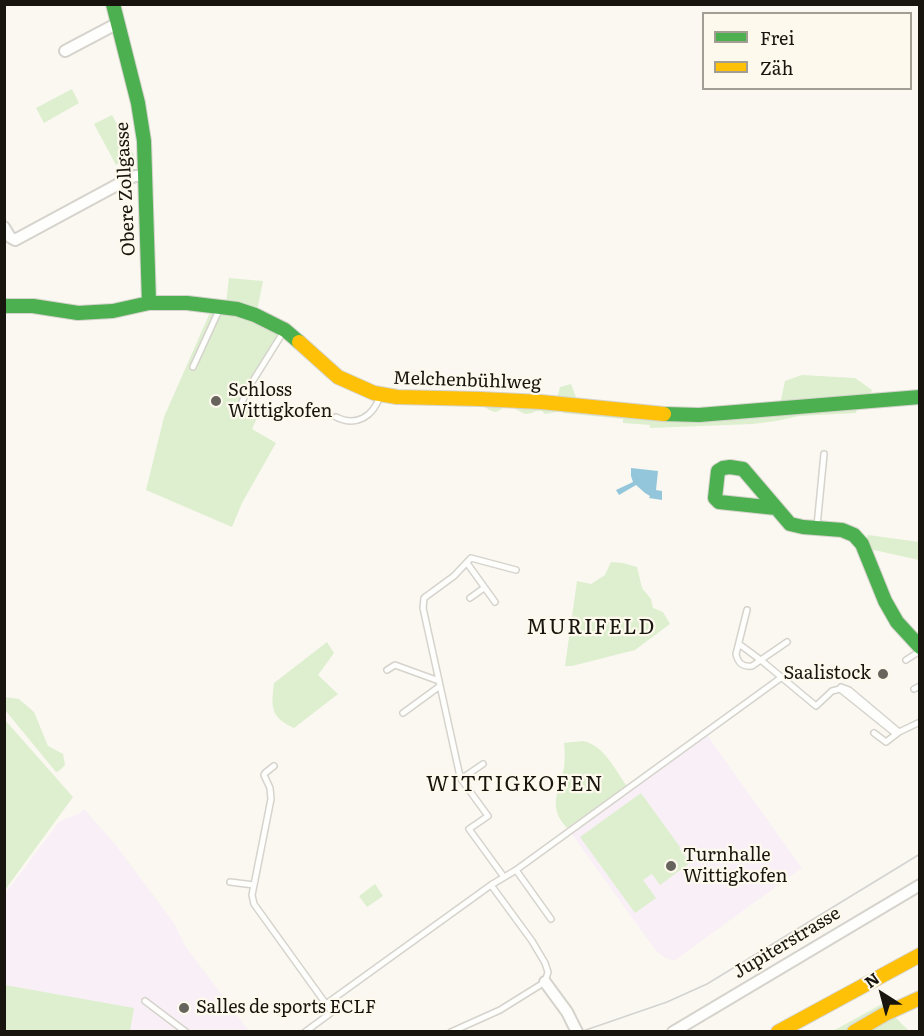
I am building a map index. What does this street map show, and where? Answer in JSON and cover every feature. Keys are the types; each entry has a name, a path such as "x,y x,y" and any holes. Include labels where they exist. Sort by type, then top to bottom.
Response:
{"main road":[{"name":"Obere Zollgasse","path":"113,4 138,103 144,141 149,303"},
{"name":"Melchenbühlweg","path":"4,306 33,306 78,313 97,313 149,303 187,303 237,309 285,330 338,377 380,395 397,397 537,402 682,415 920,397"},
{"path":"776,508 790,524 842,530 854,535 862,544 885,601 918,650"},
{"path":"778,1032 920,955"},
{"path":"805,1032 920,969"},
{"path":"854,1032 885,1014 920,998"}],"street":[{"path":"65,51 118,22"},
{"path":"4,227 10,237 15,240 128,179 135,176 146,176"},
{"name":"Jupiterstrasse","path":"673,1032 920,885"},
{"path":"545,982 567,1012 577,1032"}],"lane":[{"path":"194,367 220,306"},
{"path":"241,404 249,387 285,330"},
{"path":"336,417 348,421 363,419 375,408 380,395"},
{"path":"817,528 824,454"},
{"path":"504,877 469,829 488,816 461,779 423,608 424,598 454,576 471,558 516,570"},
{"path":"467,563 495,602"},
{"path":"470,598 484,588"},
{"path":"747,610 736,654 741,665 752,666 788,642"},
{"path":"739,644 816,705 839,687 847,689 898,733"},
{"path":"906,660 918,650 920,661"},
{"path":"387,670 395,665 439,683"},
{"path":"326,1004 516,870 782,677"},
{"path":"403,713 439,683"},
{"path":"874,733 886,742 920,722"},
{"path":"461,779 483,764"},
{"path":"274,766 264,775 270,788 271,799 252,895 254,904 332,1012 305,1032"},
{"path":"516,870 551,919"},
{"path":"230,882 254,885"},
{"path":"452,1032 500,1010 545,982 548,972 532,941 492,885"},
{"path":"146,1001 186,1032"}],"shaded area":[{"path":"707,735 802,868 674,961 656,951 571,833"},
{"path":"84,809 115,844 174,923 186,947 249,1031 5,1031 4,895 59,822"}],"green space":[{"path":"72,89 79,103 44,123 36,108"},
{"path":"112,115 134,155 116,165 94,124"},
{"path":"229,278 263,281 257,311 226,303"},
{"path":"212,308 232,312 281,333 243,399 262,407 252,429 276,443 242,503 232,527 146,490 164,417"},
{"path":"802,375 855,378 872,390 869,397 858,400 856,413 799,416 753,424 650,428 650,425 623,423 623,419 561,411 545,414 542,411 536,411 527,414 512,407 505,407 494,412 485,407 484,401 556,404 560,387 571,384 578,403 630,413 779,409 785,381"},
{"path":"868,535 919,542 919,560 874,550 867,552 864,544"},
{"path":"611,562 637,567 642,588 651,599 653,608 663,612 670,624 635,650 565,666 577,581 591,584 605,575"},
{"path":"327,642 334,653 318,675 338,694 294,728 276,715 272,699 274,683"},
{"path":"5,697 19,699 34,712 48,746 63,754 65,765 59,771 56,772 5,710"},
{"path":"5,720 73,797 5,890"},
{"path":"583,741 597,747 603,753 627,786 567,828 557,813 556,806 557,792 564,768 564,743"},
{"path":"641,793 690,863 660,885 652,874 643,880 656,898 635,913 580,837"},
{"path":"375,884 383,896 367,907 359,896"},
{"path":"5,985 134,1008 130,1031 5,1031"},
{"path":"882,1004 909,1031 831,1032"}],"water":[{"path":"631,468 658,471 656,490 662,491 662,500 649,498 650,496 636,485 619,495 616,490 633,482"}],"tram line":[{"path":"580,1032 667,1002 707,984 920,854"}],"traffic: fast":[{"path":"113,4 138,103 144,141 149,303"},
{"path":"4,306 33,306 78,313 113,311 149,303 187,303 237,309 285,330 299,342"},
{"path":"664,414 699,415 920,397"},
{"path":"776,508 719,502 715,498 718,471 730,467 743,469 790,524 842,530 854,535 862,544 885,601 897,622 920,647"}],"traffic: slow":[{"path":"299,342 338,377 374,393 397,397 541,402 664,414"},
{"path":"778,1032 920,955"},
{"path":"854,1032 885,1014 920,998"}],"place":[{"name":"Schloss Wittigkofen","path":"216,401"},
{"name":"Saalistock","path":"883,674"},
{"name":"Turnhalle Wittigkofen","path":"671,866"},
{"name":"Salles de sports ECLF","path":"184,1008"}],"district":[{"name":"MURIFELD","path":"591,628"},
{"name":"WITTIGKOFEN","path":"515,785"}]}
